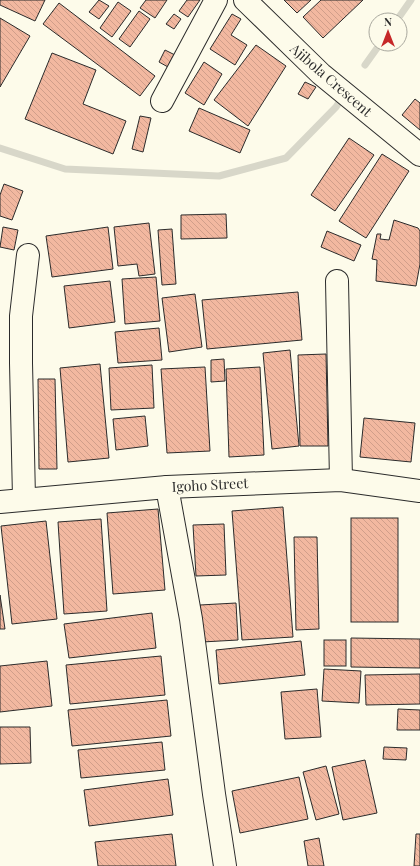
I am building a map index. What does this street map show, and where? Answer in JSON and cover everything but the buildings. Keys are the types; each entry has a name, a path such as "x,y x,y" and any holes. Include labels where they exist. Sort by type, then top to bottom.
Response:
{"street":[{"path":"162,101 207,20 216,0"},
{"name":"Ajibola Crescent","path":"245,0 321,74 420,155"},
{"path":"24,498 21,316 28,255"},
{"path":"337,281 340,480"},
{"name":"Igoho Street","path":"0,502 24,498 167,487 340,480 420,491"},
{"path":"167,487 191,618 225,866"}],"waterway":[{"path":"403,12 411,0"},
{"path":"365,65 374,52"},
{"path":"0,148 65,169 219,176 286,158 336,107 344,95"}]}
